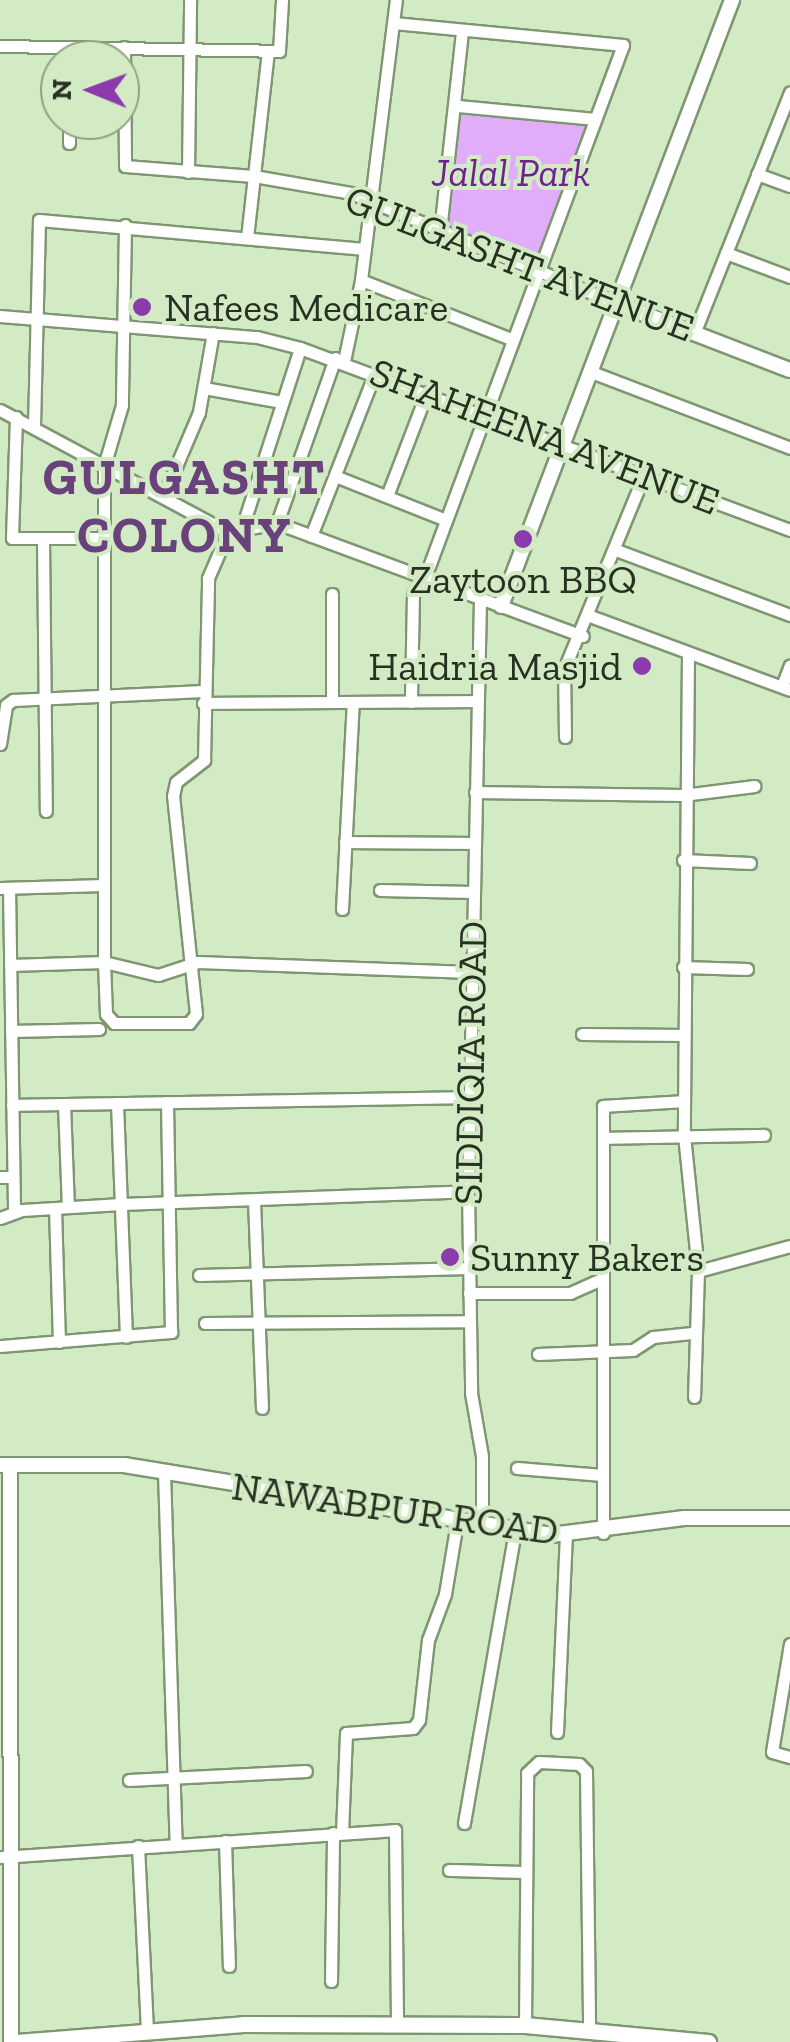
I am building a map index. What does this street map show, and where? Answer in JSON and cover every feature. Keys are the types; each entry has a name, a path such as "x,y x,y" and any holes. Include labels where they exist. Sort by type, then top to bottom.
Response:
{"main road":[{"path":"14,2042 109,2037 147,2029 526,2025 708,2042"}],"street":[{"path":"188,172 190,0"},
{"path":"140,47 281,50 282,0"},
{"path":"277,523 340,360 361,280 396,0"},
{"path":"501,606 594,373 616,303 732,0"},
{"path":"394,23 623,46 425,578 412,600 412,702"},
{"path":"440,232 458,106 462,32"},
{"path":"0,46 40,50"},
{"path":"247,238 268,50"},
{"path":"695,331 790,92"},
{"path":"458,106 596,119"},
{"path":"70,140 70,144"},
{"name":"GULGASHT AVENUE","path":"125,140 125,166 254,176 372,202 538,272 790,370"},
{"path":"758,174 790,186"},
{"path":"34,426 39,220 365,249"},
{"path":"126,225 122,405 104,466 104,962 106,1014 114,1023 193,1021 173,796 176,782 204,760 208,578 234,532 300,348"},
{"path":"726,254 790,278"},
{"path":"361,280 513,340"},
{"name":"SHAHEENA AVENUE","path":"0,316 212,334 300,348 645,472 790,530"},
{"path":"163,498 204,388 212,334"},
{"path":"311,536 375,373"},
{"path":"594,373 790,448"},
{"path":"204,388 282,402"},
{"path":"387,496 427,392"},
{"path":"0,410 234,532 277,523 582,636"},
{"path":"16,418 12,538 104,538"},
{"path":"565,738 564,668 582,636 645,472"},
{"path":"334,476 446,520"},
{"path":"43,539 46,811"},
{"path":"616,550 790,615"},
{"path":"332,594 332,702"},
{"name":"SIDDIQIA ROAD","path":"480,599 468,1191 470,1320 482,1526"},
{"path":"590,616 786,688 790,665"},
{"path":"688,654 683,795 684,1135 698,1272 692,1333 694,1397"},
{"path":"0,744 8,702 102,694 332,702 477,701"},
{"path":"342,910 353,702"},
{"path":"475,792 683,795 754,786"},
{"path":"345,842 473,843"},
{"path":"683,860 750,863"},
{"path":"14,1211 12,1105 6,1082 10,965 5,945 4,888 104,885"},
{"path":"380,890 472,892"},
{"path":"10,965 104,962 158,976 207,962 470,972"},
{"path":"684,967 747,969"},
{"path":"7,1023 99,1029"},
{"path":"582,1034 684,1035"},
{"path":"12,1105 468,1097"},
{"path":"0,1346 171,1332 167,1102"},
{"path":"602,1533 604,1104 684,1102"},
{"path":"117,1103 126,1338"},
{"path":"59,1342 64,1104"},
{"path":"603,1138 764,1135"},
{"path":"0,1218 14,1211 62,1207 468,1191"},
{"path":"254,1200 262,1408"},
{"path":"698,1272 790,1246"},
{"path":"198,1274 469,1268"},
{"path":"469,1293 570,1293 603,1278"},
{"path":"206,1324 470,1320"},
{"path":"538,1354 603,1352 692,1333"},
{"name":"NAWABPUR ROAD","path":"5,1465 92,1463 164,1472 456,1522 566,1536 684,1518 790,1518"},
{"path":"5,1465 5,1858 14,2042"},
{"path":"516,1468 602,1474"},
{"path":"164,1472 176,1844"},
{"path":"331,1980 346,1733 412,1728 418,1720 428,1640 444,1594 456,1522"},
{"path":"464,1823 515,1531"},
{"path":"557,1732 566,1536"},
{"path":"790,1644 772,1748 790,1757"},
{"path":"526,2025 529,1769 539,1762 582,1764 589,2029"},
{"path":"130,1780 306,1771"},
{"path":"5,1858 394,1830 397,2026"},
{"path":"224,1840 228,1966"},
{"path":"138,1846 147,2029"},
{"path":"449,1870 526,1872"}],"green space":[{"name":"Jalal Park","path":"458,106 595,119 539,272 440,231"}],"place":[{"name":"Nafees Medicare","path":"142,307"},
{"name":"Zaytoon BBQ","path":"523,539"},
{"name":"Haidria Masjid","path":"642,666"},
{"name":"Sunny Bakers","path":"450,1257"}],"district":[{"name":"GULGASHT COLONY","path":"185,506"}]}
